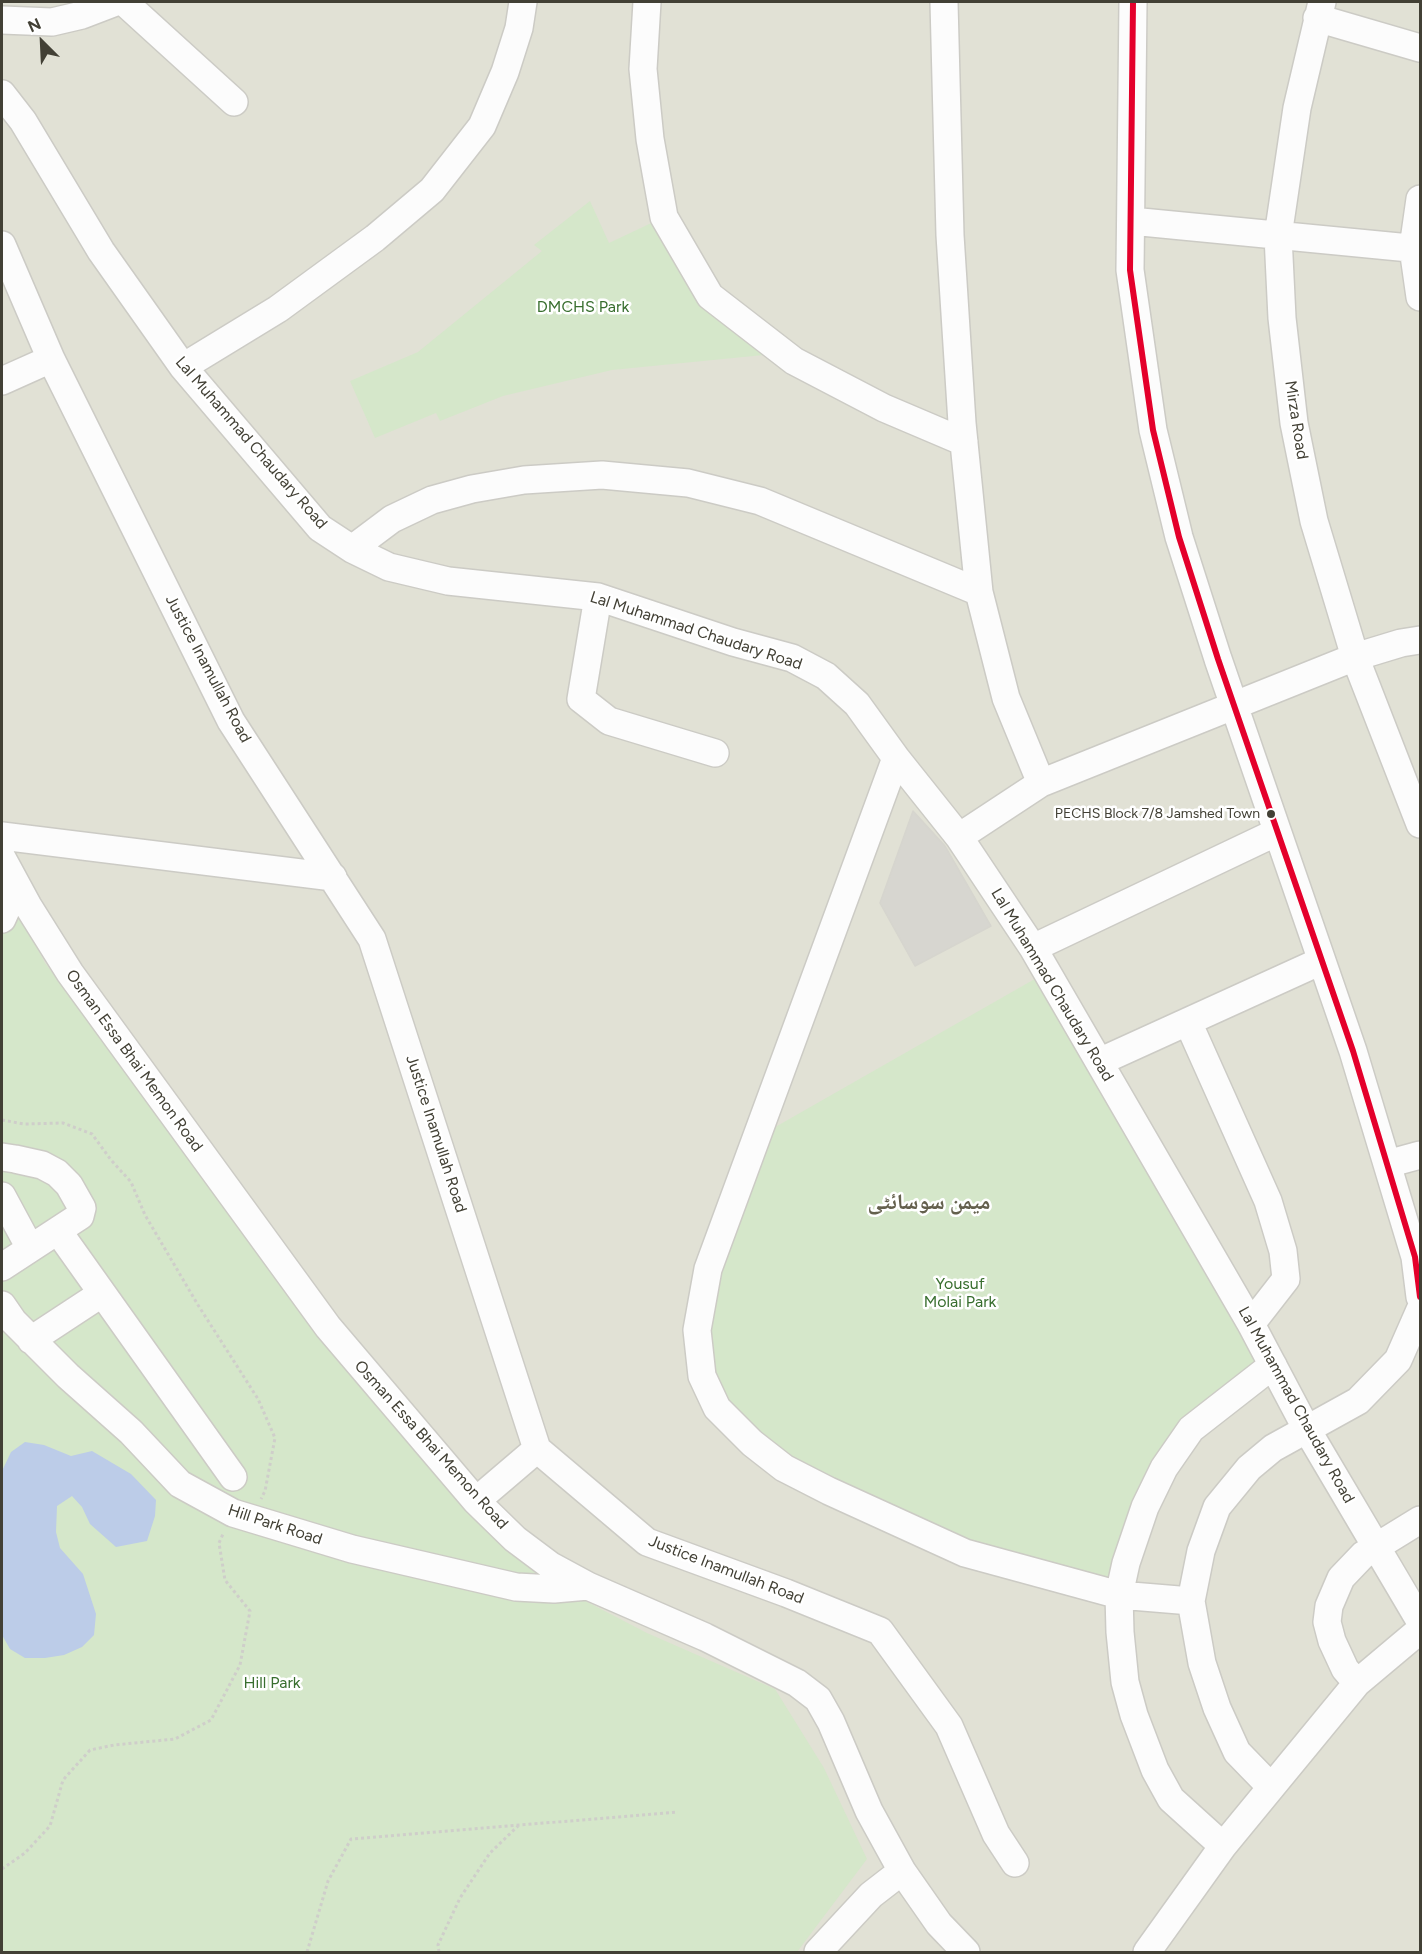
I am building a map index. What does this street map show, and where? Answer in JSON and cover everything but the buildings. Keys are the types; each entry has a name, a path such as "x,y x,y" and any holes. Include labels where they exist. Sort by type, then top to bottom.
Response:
{"street":[{"path":"2,20 52,22 82,15 116,2"},
{"path":"124,2 234,102"},
{"path":"183,367 278,309 375,238 432,190 482,126 505,72 519,28 523,2"},
{"path":"647,2 643,69 650,139 664,217 710,296 794,361 884,408 964,442"},
{"path":"944,2 950,235 964,442 979,592 1006,698 1041,783"},
{"path":"1133,2 1130,270 1153,430 1179,537 1233,705 1353,1051 1415,1257 1420,1297"},
{"path":"1319,10 1420,48"},
{"name":"Mirza Road","path":"1319,10 1297,108 1278,236 1282,318 1294,423 1314,521 1355,657 1420,824"},
{"name":"Lal Muhammad Chaudary Road","path":"2,94 23,121 101,251 183,367 320,528 352,549 388,567 448,581 597,597 733,642 792,658 826,676 857,704 896,758 959,837 1033,948 1251,1324 1306,1428 1420,1621"},
{"path":"1420,199 1417,249 1420,297"},
{"path":"1131,221 1417,249"},
{"name":"Justice Inamullah Road","path":"2,245 51,359 231,721 372,939 537,1449 647,1542 786,1593 880,1631 949,1726 996,1834 1016,1863"},
{"path":"2,381 51,359"},
{"path":"352,549 392,519 432,500 472,489 524,480 602,475 688,483 760,501 979,592"},
{"path":"597,597 581,699 609,721 715,753"},
{"path":"959,837 1041,783 1355,657 1401,643 1420,640"},
{"path":"896,758 708,1269 697,1330 702,1376 717,1408 752,1443 784,1468 820,1487 965,1553 1119,1595 1191,1601"},
{"path":"1033,948 1277,832"},
{"path":"2,836 333,878"},
{"name":"Osman Essa Bhai Memon Road","path":"2,858 70,973 328,1327 476,1501 515,1539 552,1566 588,1586 705,1638 797,1683 818,1700 835,1731 869,1811 902,1871 939,1924 966,1953"},
{"path":"2,919 17,886"},
{"path":"1100,1062 1322,960"},
{"path":"1188,1022 1268,1201 1283,1251 1286,1279 1251,1324"},
{"path":"1387,1164 1420,1155"},
{"path":"2,1157 15,1158 57,1173 69,1185 82,1208 80,1216 2,1267"},
{"path":"2,1196 30,1248"},
{"path":"58,1231 233,1477"},
{"path":"12,1324 101,1294"},
{"path":"1271,1787 1237,1752 1217,1708 1202,1663 1191,1601 1201,1551 1217,1507 1249,1468 1272,1448 1358,1401 1398,1360 1420,1310"},
{"name":"Hill Park Road","path":"12,1324 130,1432 180,1484 243,1516 352,1550 516,1587 554,1589 588,1586"},
{"path":"1223,1846 1171,1799 1155,1770 1134,1715 1125,1682 1119,1595 1126,1563 1145,1507 1164,1468 1191,1429 1273,1365"},
{"path":"476,1501 537,1449"},
{"path":"1357,1683 1345,1669 1332,1641 1327,1622 1329,1606 1341,1578 1363,1555 1420,1520"},
{"path":"1147,1953 1223,1846 1357,1683 1420,1630"},
{"path":"818,1953 871,1895 902,1871"}],"path":[{"path":"2,1120 24,1124 63,1123 92,1134 131,1182 145,1215 258,1400 275,1438 265,1491 219,1543 225,1580 250,1611 240,1665 211,1720 175,1739 114,1745 90,1750 63,1780 50,1826 25,1853 2,1869"},
{"path":"307,1953 328,1881 351,1839 678,1812"},
{"path":"439,1953 438,1945 460,1899 490,1853 520,1824"}],"shaded area":[{"path":"2,2 1420,2 1420,1952 2,1952"}],"green space":[{"name":"DMCHS Park","path":"590,201 609,243 664,217 710,296 784,353 612,370 503,396 440,421 436,413 375,438 350,381 418,352 542,251 534,245"},
{"name":"Hill Park","path":"2,880 45,963 386,1408 541,1578 647,1633 775,1689 824,1768 867,1859 797,1952 2,1952"},
{"name":"Yousuf Molai Park","path":"1047,972 1266,1353 1164,1468 1119,1595 829,1491 717,1408 697,1330 756,1138"}],"water":[{"path":"25,1442 44,1445 71,1456 92,1451 131,1474 156,1500 155,1516 147,1541 116,1547 90,1524 82,1507 72,1496 57,1506 56,1532 60,1548 83,1574 96,1614 94,1635 82,1647 64,1655 45,1658 25,1658 10,1649 2,1635 2,1471 11,1452"}],"transit line":[{"path":"1133,2 1130,270 1153,430 1179,537 1218,659 1353,1051 1415,1257 1420,1297"}],"place":[{"name":"PECHS Block 7/8 Jamshed Town","path":"1271,814"}],"district":[{"name":"میمن سوسائٹی","path":"929,1203"}]}
